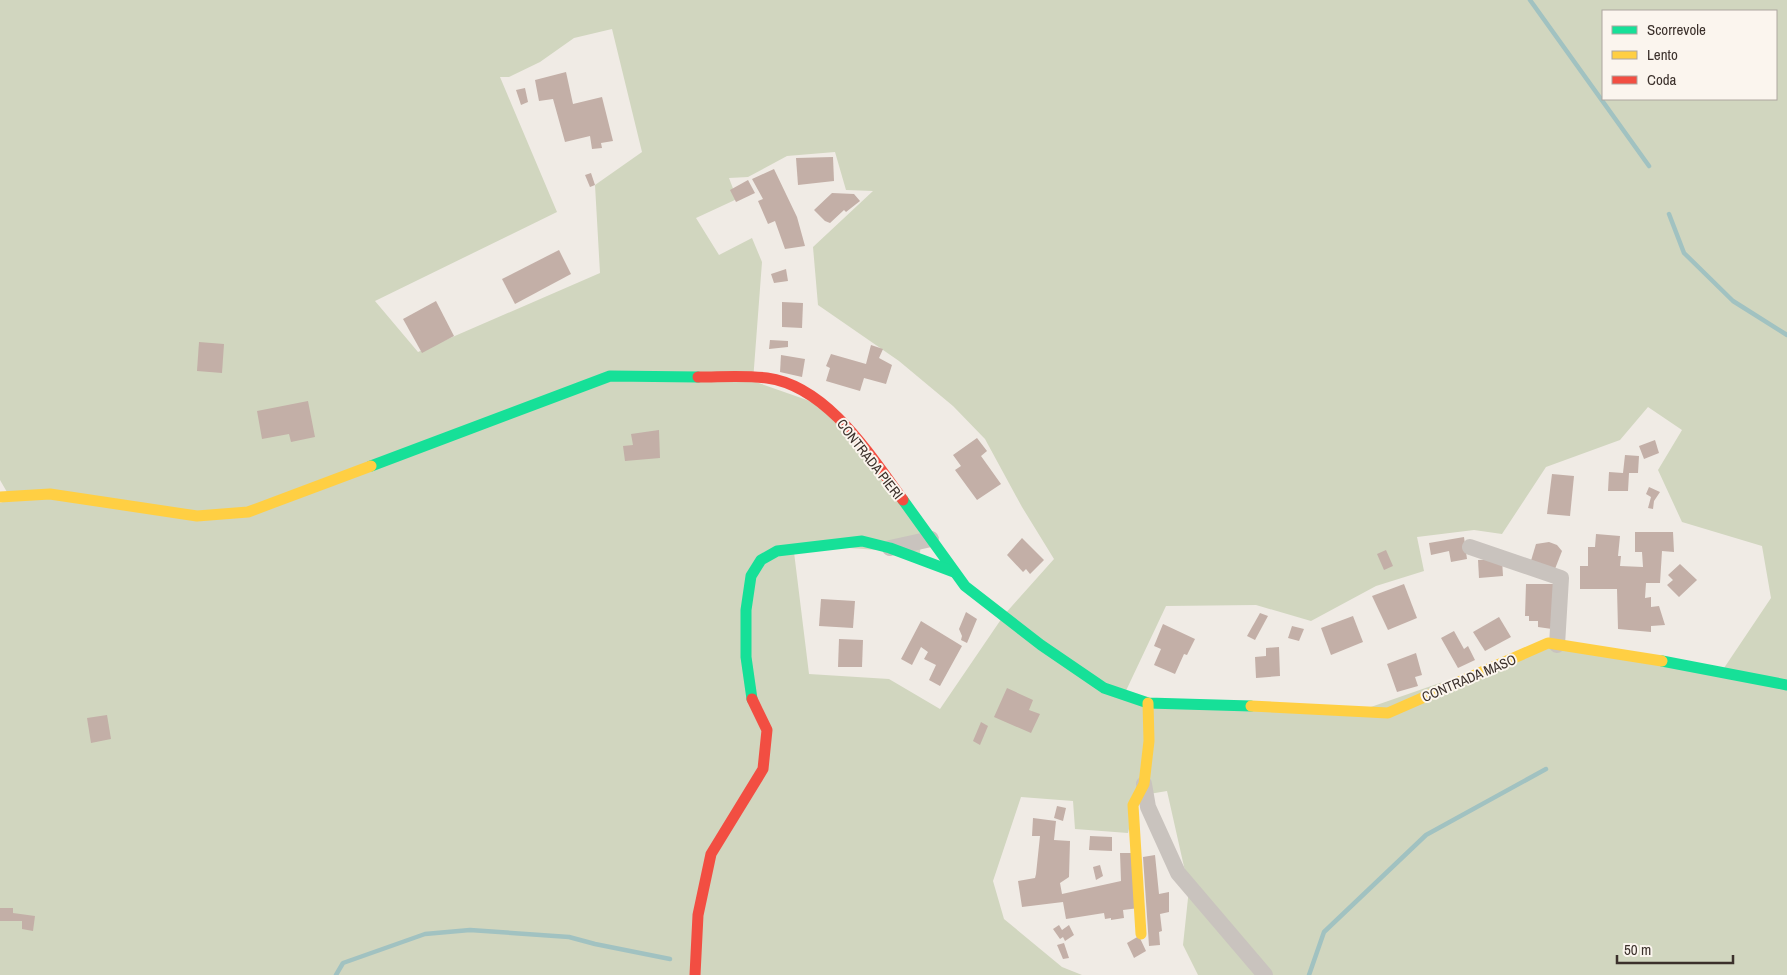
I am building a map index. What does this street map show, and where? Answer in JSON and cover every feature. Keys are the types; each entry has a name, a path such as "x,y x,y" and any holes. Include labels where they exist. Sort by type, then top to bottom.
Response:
{"street":[{"name":"CONTRADA PIERI","path":"0,498 50,494 197,516 248,512 610,376 768,378 804,390 836,416 863,445 954,572"},
{"path":"890,548 931,539"},
{"path":"696,975 698,915 711,854 764,769 767,730 752,702 746,657 746,610 751,576 761,560 777,551 862,541 890,548 954,572"},
{"path":"1470,546 1560,578 1557,645"},
{"name":"CONTRADA MASO","path":"954,572 965,586 1049,651 1104,688 1148,703 1234,705 1388,713 1548,643 1648,658 1787,685"},
{"path":"1148,703 1148,741 1144,784 1148,807 1178,873 1265,975"},
{"path":"1142,934 1133,805 1144,784"}],"green space":[{"path":"0,0 1787,0 1787,975 1198,975 1183,945 1189,889 1167,791 1137,796 1128,833 1075,829 1073,801 1021,797 993,881 1004,919 1062,967 1082,975 0,975 0,503 11,499 0,480","holes":["612,29 642,152 595,185 600,273 418,352 375,301 557,212 500,77 509,77 540,62 574,38","835,152 846,190 873,191 813,247 818,305 899,361 953,406 985,439 1022,507 1054,559 1004,615 940,709 889,679 809,674 793,544 920,553 922,528 827,407 753,381 762,262 752,238 719,255 696,218 737,199 729,178 748,177 787,156","1648,407 1682,430 1658,470 1682,522 1762,546 1771,598 1720,674 1546,646 1345,716 1123,697 1166,606 1256,605 1311,621 1376,586 1424,571 1417,537 1474,530 1502,534 1546,467 1620,440"]}],"building":[{"path":"566,72 573,104 602,97 613,141 601,143 602,148 592,149 590,136 565,142 553,99 539,101 535,80"},
{"path":"525,88 528,102 521,105 516,90"},
{"path":"833,157 834,181 798,185 796,158"},
{"path":"774,169 797,217 805,246 785,249 775,221 768,224 758,201 763,199 752,179"},
{"path":"591,173 595,185 590,187 585,175"},
{"path":"748,180 755,193 736,202 730,190"},
{"path":"832,193 854,194 860,201 846,212 844,210 830,223 825,221 814,210"},
{"path":"559,250 571,274 515,304 502,279"},
{"path":"786,269 788,281 774,283 771,274"},
{"path":"436,301 454,336 422,353 403,319"},
{"path":"782,302 803,303 802,328 782,327"},
{"path":"770,340 788,341 788,347 769,349"},
{"path":"199,342 224,344 222,373 197,371"},
{"path":"871,345 883,349 879,358 892,365 886,384 864,378 860,391 826,381 830,368 826,366 831,354 866,364"},
{"path":"781,355 805,359 802,377 780,372"},
{"path":"308,401 315,437 291,442 289,434 262,439 257,411"},
{"path":"659,430 660,458 625,461 623,446 633,445 631,434"},
{"path":"977,438 987,451 981,456 1001,484 977,500 955,470 961,466 953,455"},
{"path":"1655,440 1659,453 1644,459 1639,446"},
{"path":"1625,455 1639,456 1638,473 1629,473 1628,491 1608,491 1609,472 1623,473"},
{"path":"1552,474 1574,476 1570,516 1547,514"},
{"path":"1649,487 1660,492 1654,501 1653,509 1648,508 1651,497 1646,494"},
{"path":"1635,532 1673,532 1674,552 1662,551 1660,583 1646,583 1645,598 1651,597 1651,607 1659,606 1665,625 1651,626 1651,632 1618,629 1617,589 1580,589 1580,566 1588,566 1588,547 1595,547 1596,534 1620,536 1618,556 1621,556 1620,566 1643,567 1642,552 1635,552"},
{"path":"1464,537 1467,559 1451,562 1449,551 1431,555 1429,543"},
{"path":"1022,538 1044,560 1030,574 1026,569 1023,572 1007,555"},
{"path":"1549,542 1557,545 1562,551 1553,574 1530,564 1536,544"},
{"path":"1386,550 1393,566 1384,570 1377,554"},
{"path":"1502,559 1503,576 1479,578 1478,560"},
{"path":"1680,564 1697,580 1679,597 1667,585 1673,580 1668,575"},
{"path":"1404,584 1417,618 1388,630 1372,596"},
{"path":"1526,584 1555,584 1552,629 1538,627 1538,621 1529,621 1529,616 1525,616"},
{"path":"821,599 855,601 853,628 819,626"},
{"path":"966,612 977,619 967,643 961,640 962,636 959,629"},
{"path":"1260,613 1268,616 1255,640 1247,636"},
{"path":"1353,616 1363,642 1331,655 1321,628"},
{"path":"1499,617 1511,637 1485,651 1473,632"},
{"path":"921,621 962,646 940,686 929,680 936,665 924,659 928,652 921,647 912,665 901,659"},
{"path":"1163,624 1195,639 1187,655 1184,654 1175,674 1154,665 1161,649 1154,646"},
{"path":"1292,626 1304,629 1299,641 1288,638"},
{"path":"1454,631 1464,649 1468,646 1475,660 1458,668 1441,638"},
{"path":"839,639 863,640 862,667 838,667"},
{"path":"1279,647 1280,676 1256,678 1255,657 1266,656 1266,648"},
{"path":"1416,653 1422,675 1415,677 1418,686 1397,692 1387,664"},
{"path":"1007,688 1033,700 1029,710 1040,714 1031,733 994,717"},
{"path":"107,715 111,739 91,743 87,718"},
{"path":"981,722 988,726 980,745 973,741"},
{"path":"1057,806 1066,808 1063,821 1054,818"},
{"path":"1033,818 1056,821 1054,840 1070,841 1069,877 1060,883 1062,894 1121,881 1120,853 1134,853 1139,908 1123,910 1124,918 1111,920 1111,918 1105,919 1104,913 1066,919 1063,902 1022,907 1018,881 1035,878 1036,874 1040,836 1032,836"},
{"path":"1090,836 1112,837 1112,851 1089,850"},
{"path":"1155,855 1159,894 1169,892 1169,912 1160,914 1162,931 1159,932 1160,945 1149,946 1143,857"},
{"path":"1100,865 1103,876 1096,880 1093,867"},
{"path":"0,908 13,908 13,913 35,916 33,931 22,929 22,921 0,921"},
{"path":"1059,925 1062,930 1069,925 1074,935 1065,941 1063,937 1060,939 1053,929"},
{"path":"1139,936 1146,951 1134,958 1127,943"},
{"path":"1064,943 1069,958 1063,959 1057,945"}],"waterway":[{"path":"1530,0 1649,166"},
{"path":"1669,214 1684,253 1733,301 1787,335"},
{"path":"1309,975 1324,932 1426,835 1546,769"},
{"path":"336,975 343,963 425,934 470,930 569,937 670,959"}],"traffic: fast":[{"path":"371,466 610,376 698,377"},
{"path":"903,500 965,586 1041,645 1104,688 1148,703 1251,706"},
{"path":"752,699 746,657 746,610 751,576 761,560 777,551 862,541 890,548 954,572"},
{"path":"1662,661 1787,685"}],"traffic: slow":[{"path":"0,497 50,494 197,516 248,512 371,466"},
{"path":"1251,706 1388,713 1548,643 1662,661"},
{"path":"1141,934 1133,805 1144,784 1149,741 1148,703"}],"traffic: jam":[{"path":"698,377 742,376 767,378 789,384 809,394 828,408 845,425 903,500"},
{"path":"695,975 698,915 711,854 763,769 767,730 752,699"}]}
